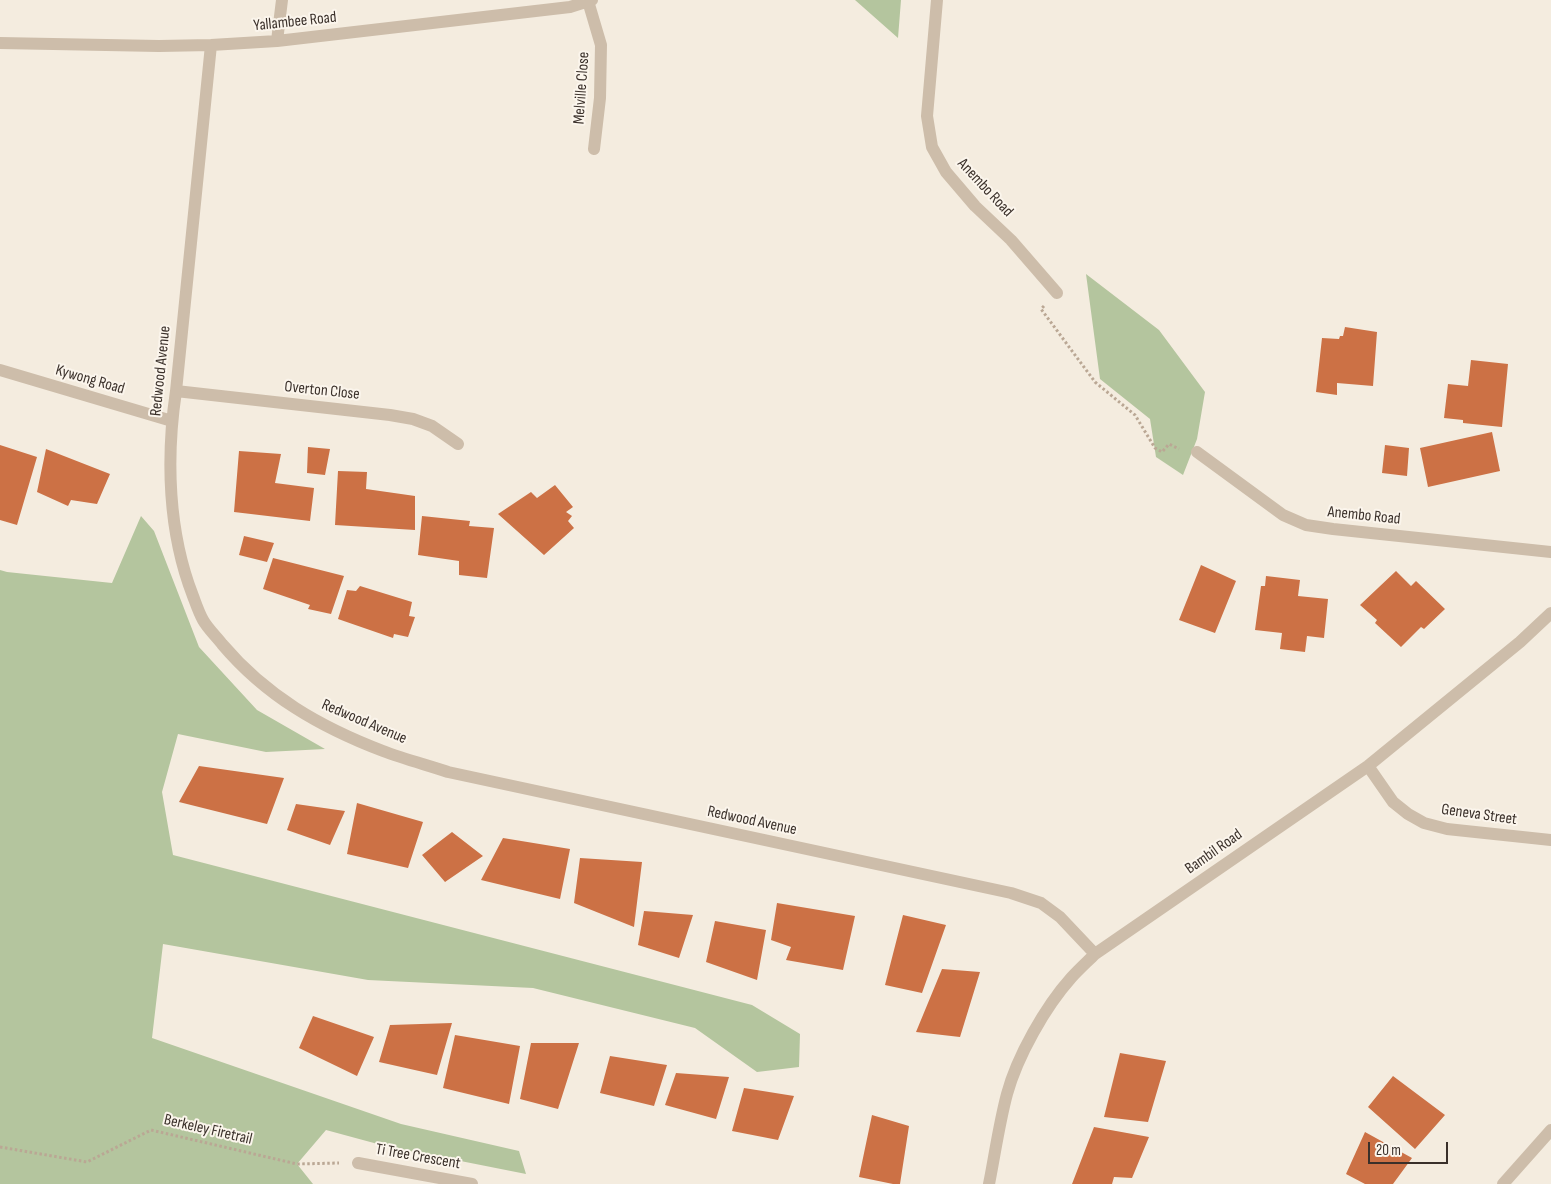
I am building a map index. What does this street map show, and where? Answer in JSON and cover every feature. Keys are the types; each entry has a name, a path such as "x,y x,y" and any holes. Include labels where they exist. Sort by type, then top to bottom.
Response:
{"street":[{"path":"277,41 282,0"},
{"name":"Anembo Road","path":"937,0 927,116 932,147 946,172 975,206 1011,240 1056,293"},
{"name":"Yallambee Road","path":"0,43 159,46 277,41 570,7 590,1"},
{"name":"Melville Close","path":"590,1 601,45 600,98 594,149"},
{"name":"Redwood Avenue","path":"212,45 172,421 170,456 172,501 178,542 187,580 203,620 236,660 286,703 333,730 376,748 448,772 1011,893 1041,903 1048,908 1060,917 1095,954"},
{"name":"Kywong Road","path":"0,370 172,421"},
{"name":"Overton Close","path":"176,391 413,419 432,426 458,444"},
{"name":"Anembo Road","path":"1196,452 1283,515 1306,525 1551,552"},
{"name":"Bambil Road","path":"989,1184 1007,1093 1035,1030 1051,1003 1070,979 1095,954 1368,766 1520,642 1551,613"},
{"name":"Geneva Street","path":"1368,766 1392,802 1424,823 1447,829 1551,840"},
{"path":"1503,1184 1551,1130"},
{"name":"Ti Tree Crescent","path":"358,1163 472,1184"}],"path":[{"path":"1056,293 1041,309 1095,382 1136,415 1155,448 1162,452 1169,444 1188,454 1196,452"},
{"name":"Berkeley Firetrail","path":"0,1147 87,1162 151,1130 297,1164 358,1163"}],"green space":[{"path":"855,0 901,0 898,38"},
{"path":"1086,274 1159,330 1205,392 1197,439 1183,475 1156,457 1150,419 1100,379"},
{"path":"141,516 154,531 199,647 257,710 325,749 266,752 178,734 162,792 173,855 752,1005 800,1034 799,1067 757,1072 695,1028 533,988 368,980 163,944 152,1038 401,1124 519,1151 526,1174 385,1146 326,1130 297,1164 313,1184 0,1184 0,570 112,583"}],"building":[{"path":"1345,327 1377,332 1373,386 1337,383 1337,395 1316,392 1322,338 1339,339 1340,336 1343,336"},
{"path":"1471,360 1508,364 1502,427 1463,423 1463,420 1444,418 1448,384 1468,386"},
{"path":"1492,432 1500,471 1428,487 1420,448"},
{"path":"0,445 37,457 17,525 0,520"},
{"path":"1385,445 1409,448 1407,476 1382,473"},
{"path":"308,447 330,449 325,475 307,473"},
{"path":"46,449 110,474 97,504 71,500 68,506 37,492"},
{"path":"239,451 281,454 275,483 314,488 310,521 234,512"},
{"path":"338,471 367,472 366,489 415,496 415,530 335,525"},
{"path":"555,485 573,507 566,512 572,516 568,521 574,528 544,555 498,514 531,492 537,498"},
{"path":"422,516 470,521 469,526 494,528 487,578 459,575 459,561 418,555"},
{"path":"244,536 274,543 267,562 239,555"},
{"path":"273,558 344,576 331,614 308,609 310,605 263,589"},
{"path":"1201,565 1236,581 1215,633 1179,620"},
{"path":"1396,571 1411,586 1416,581 1445,609 1424,629 1421,627 1401,647 1375,623 1377,620 1360,605"},
{"path":"1266,576 1300,580 1298,596 1328,599 1324,638 1307,636 1305,652 1280,649 1282,633 1255,630 1261,586 1265,586"},
{"path":"360,586 412,602 409,616 415,617 408,637 394,634 393,638 338,619 347,590 356,591"},
{"path":"199,766 284,778 267,824 179,802"},
{"path":"357,803 423,822 408,868 347,854"},
{"path":"296,804 345,811 330,845 287,830"},
{"path":"452,832 483,856 445,882 422,855"},
{"path":"503,838 570,849 560,899 481,880"},
{"path":"580,858 642,862 634,927 574,903"},
{"path":"777,903 855,916 843,970 786,960 791,947 771,940"},
{"path":"644,911 693,915 679,958 638,945"},
{"path":"903,915 946,925 922,993 885,985"},
{"path":"715,921 766,930 757,980 706,962"},
{"path":"942,969 980,972 960,1037 916,1032"},
{"path":"313,1016 374,1037 357,1076 299,1048"},
{"path":"452,1023 437,1075 379,1062 390,1025"},
{"path":"455,1035 520,1046 509,1104 443,1088"},
{"path":"531,1043 579,1043 558,1109 520,1099"},
{"path":"1120,1053 1166,1061 1148,1122 1104,1117"},
{"path":"610,1056 667,1065 654,1106 600,1093"},
{"path":"676,1073 729,1077 716,1119 665,1105"},
{"path":"1393,1076 1445,1115 1415,1149 1368,1107"},
{"path":"744,1088 794,1096 778,1140 732,1131"},
{"path":"872,1115 909,1126 900,1184 859,1177"},
{"path":"1094,1127 1149,1137 1132,1178 1114,1177 1112,1184 1072,1184"},
{"path":"1365,1132 1412,1158 1393,1184 1365,1184 1346,1174"}]}
